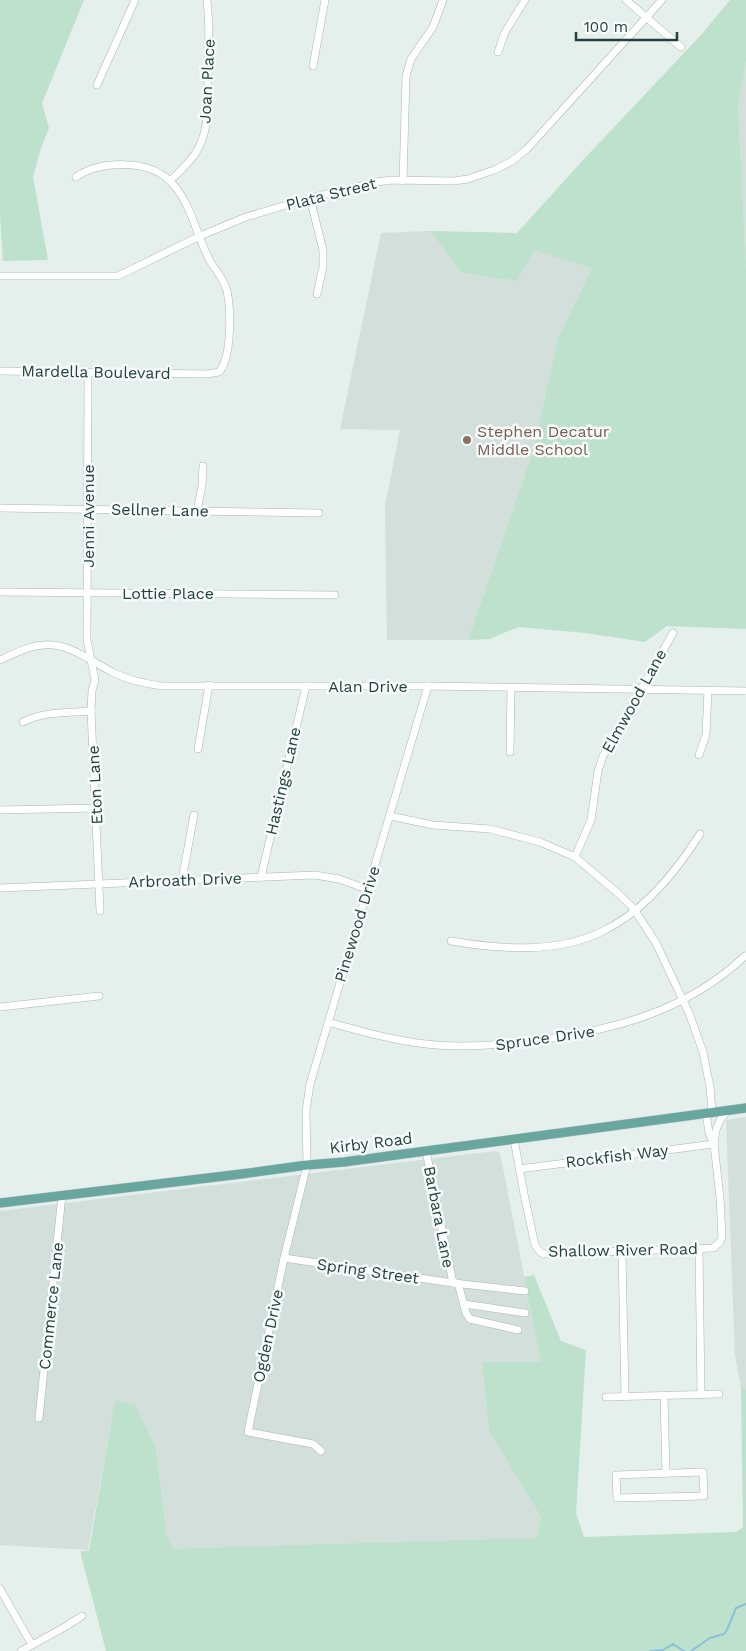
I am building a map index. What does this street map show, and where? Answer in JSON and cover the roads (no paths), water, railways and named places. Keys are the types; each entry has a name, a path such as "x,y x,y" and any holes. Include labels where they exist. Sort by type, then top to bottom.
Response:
{"main road":[{"name":"Kirby Road","path":"0,1203 514,1140 746,1108"}],"street":[{"path":"97,85 135,0"},
{"name":"Joan Place","path":"170,181 198,150 204,135 207,115 210,43 207,0"},
{"path":"313,66 325,0"},
{"path":"403,180 406,76 411,59 433,27 444,0"},
{"path":"498,52 504,32 525,0"},
{"path":"626,0 681,48"},
{"name":"Plata Street","path":"0,276 118,276 200,236 246,217 310,198 370,183 403,180 454,181 484,174 512,161 536,140 662,0"},
{"path":"76,177 94,168 127,165 152,170 170,181"},
{"name":"Mardella Boulevard","path":"0,371 215,374 222,368 226,357 229,331 227,292 224,283 209,260 184,201 170,181"},
{"path":"310,198 323,250 323,267 317,294"},
{"name":"Jenni Avenue","path":"88,373 87,640 90,660"},
{"path":"197,510 202,486 203,466"},
{"name":"Sellner Lane","path":"0,508 319,513"},
{"name":"Lottie Place","path":"0,592 335,595"},
{"name":"Elmwood Lane","path":"575,857 591,820 601,760 673,633"},
{"name":"Alan Drive","path":"0,660 43,645 71,650 115,673 146,684 162,686 428,686 746,691"},
{"name":"Eton Lane","path":"90,660 95,680 92,691 91,711 100,910"},
{"path":"198,749 209,685"},
{"name":"Hastings Lane","path":"261,877 306,686"},
{"name":"Pinewood Drive","path":"307,1165 308,1096 328,1022 428,686"},
{"path":"510,752 511,688"},
{"path":"698,755 706,736 708,690"},
{"path":"23,722 34,716 44,714 91,711"},
{"path":"0,810 96,808"},
{"path":"182,880 194,815"},
{"name":"Shallow River Road","path":"390,816 433,825 475,827 505,832 540,842 575,857 603,878 634,910 656,943 683,1000 703,1052 710,1087 709,1133 714,1144 720,1198 722,1237 720,1242 713,1248 699,1249 544,1254 535,1245 514,1140"},
{"path":"451,941 518,947 566,943 600,933 634,910 655,892 672,874 700,834"},
{"name":"Arbroath Drive","path":"0,888 324,876 367,889"},
{"name":"Spruce Drive","path":"328,1022 382,1036 450,1046 488,1046 578,1035 647,1015 683,1000 713,984 746,956"},
{"path":"0,1007 99,996"},
{"name":"Shallow River Road","path":"714,1144 720,1120 727,1110"},
{"name":"Rockfish Way","path":"519,1169 714,1144"},
{"name":"Barbara Lane","path":"426,1151 455,1283 464,1304"},
{"name":"Ogden Drive","path":"307,1165 284,1258 248,1432 313,1444 322,1451"},
{"name":"Commerce Lane","path":"39,1418 62,1195"},
{"path":"699,1249 701,1395"},
{"path":"622,1252 626,1397"},
{"name":"Spring Street","path":"284,1258 455,1283 525,1291"},
{"path":"518,1330 470,1319 467,1317 464,1304 525,1313"},
{"path":"606,1397 719,1394"},
{"path":"664,1396 666,1473"},
{"path":"703,1472 704,1496 617,1498 616,1474 666,1473 703,1472"},
{"path":"0,1589 32,1645"},
{"path":"21,1651 82,1616"}],"waterway":[{"path":"691,1651 710,1638 724,1634 736,1608 746,1604"},
{"path":"650,1651 663,1650 673,1644 684,1651"}],"place":[{"name":"Stephen Decatur Middle School","path":"467,440"}]}
